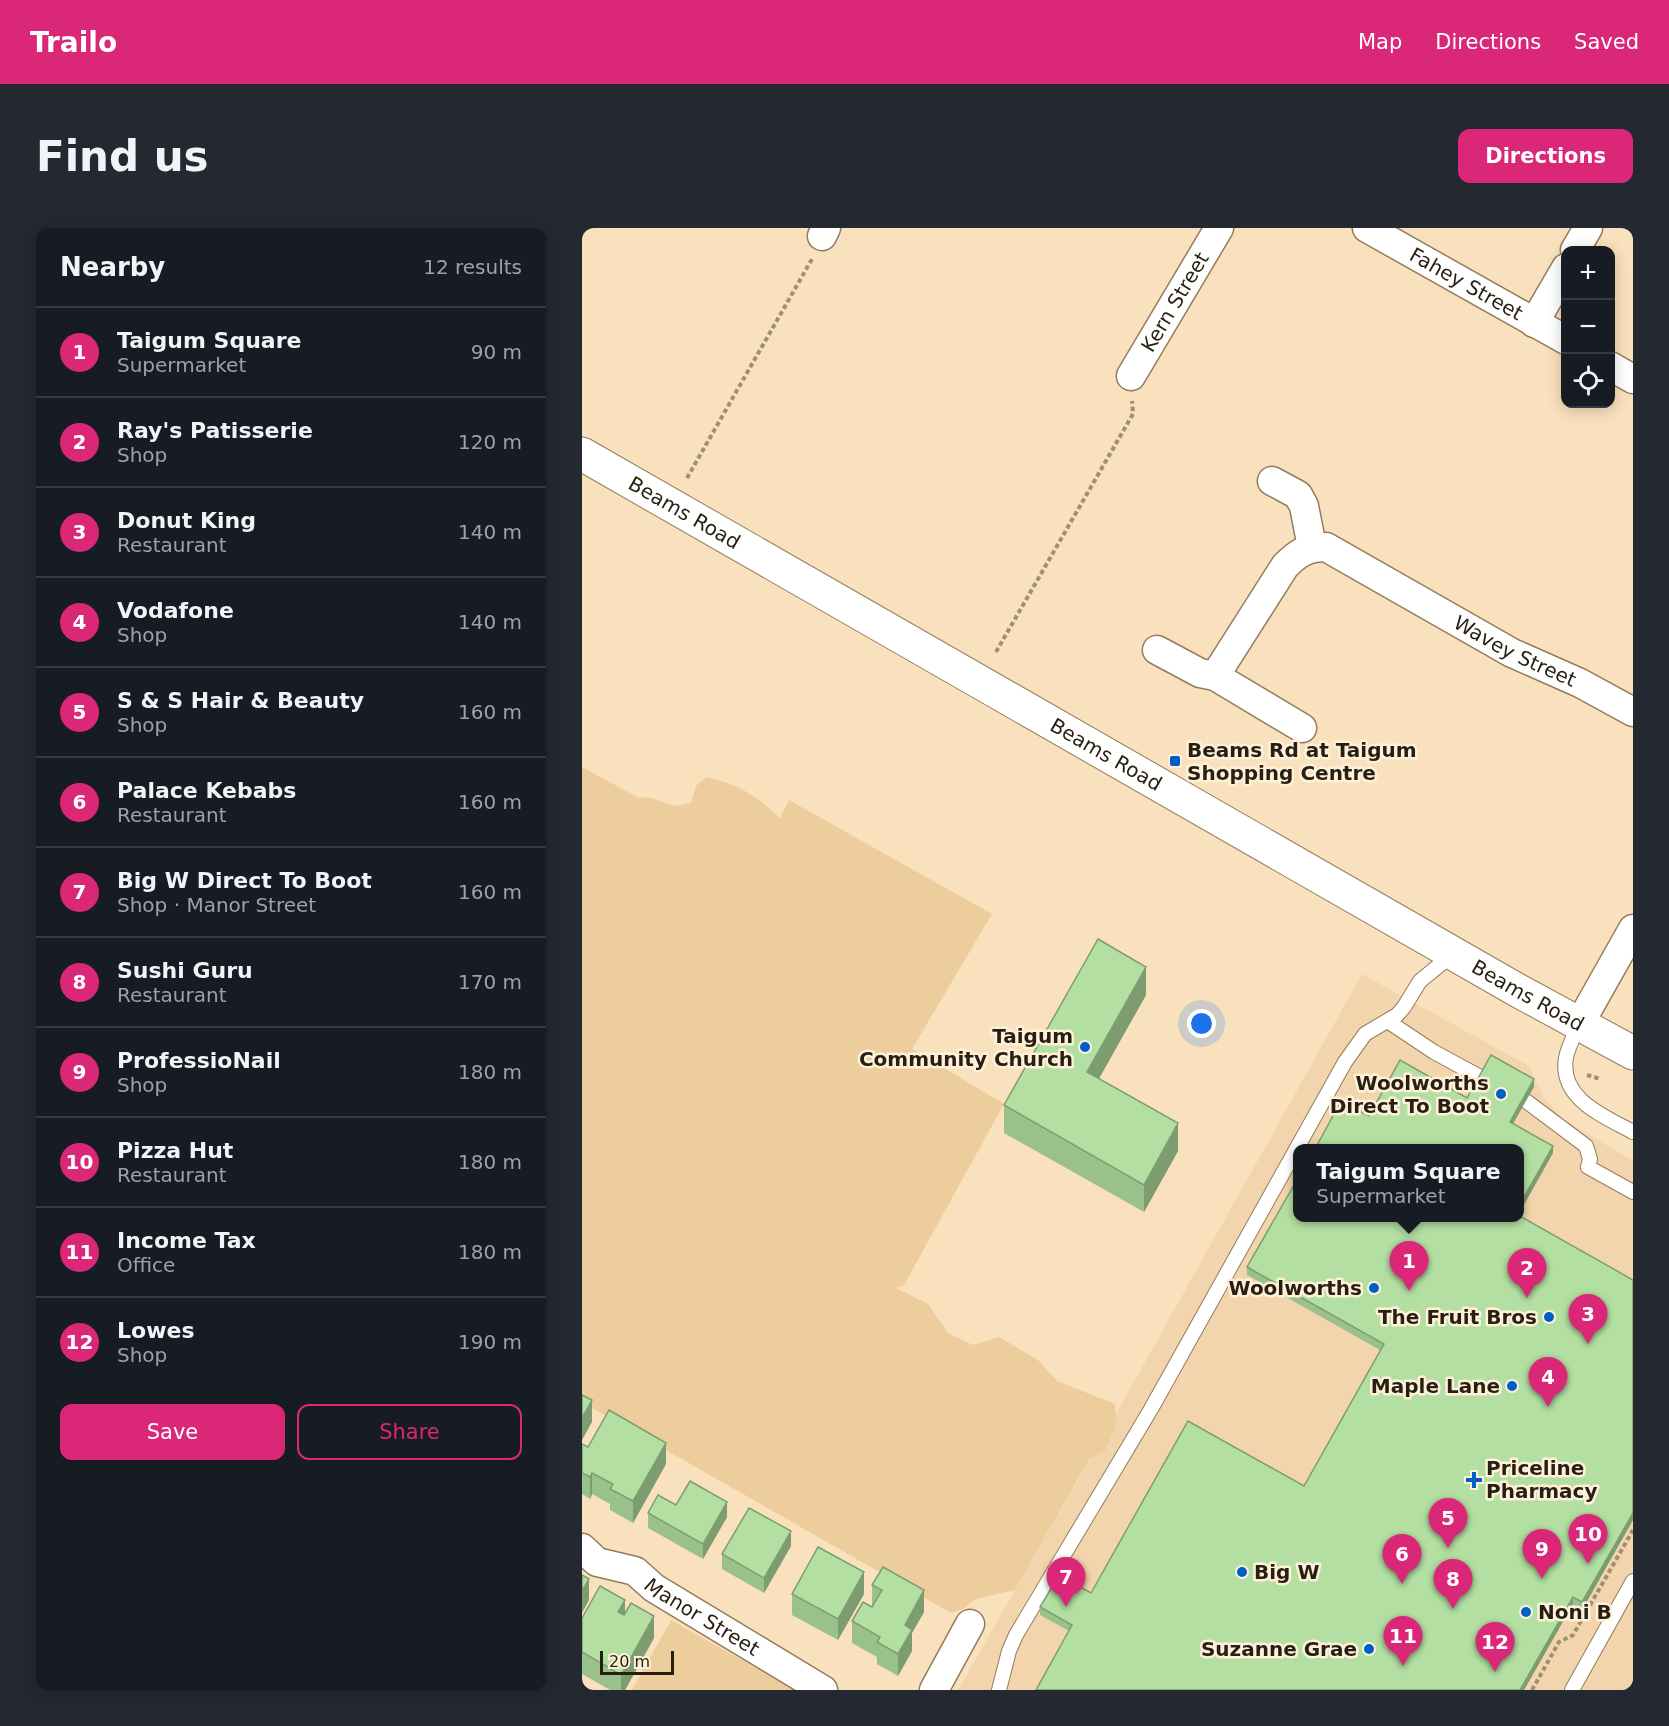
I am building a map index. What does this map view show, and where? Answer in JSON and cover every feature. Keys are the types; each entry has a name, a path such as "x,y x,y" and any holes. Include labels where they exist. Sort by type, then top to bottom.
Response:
{"main road":[{"name":"Beams Road","path":"582,454 1633,1053"}],"street":[{"name":"Kern Street","path":"1131,376 1219,228"},
{"name":"Fahey Street","path":"1367,228 1561,337"},
{"path":"1577,246 1588,228"},
{"path":"1534,323 1561,277"},
{"path":"1615,368 1633,379"},
{"path":"1215,676 1284,567 1296,554 1312,547 1304,506 1298,495 1272,481"},
{"name":"Wavey Street","path":"1312,547 1326,547 1512,653 1580,683 1633,712"},
{"path":"1157,650 1200,673 1215,676 1302,728"},
{"path":"1580,1023 1633,929"},
{"name":"Manor Street","path":"582,1548 597,1562 635,1571 654,1588 823,1690"},
{"path":"934,1690 970,1624"}],"lane":[{"path":"1299,1144 1345,1062 1365,1034 1389,1022 1404,1007 1420,981 1454,953"},
{"path":"1389,1022 1434,1052 1482,1078"},
{"path":"1580,1023 1565,1059 1568,1084 1579,1100 1591,1109 1633,1132"},
{"path":"1526,1101 1586,1146 1590,1159 1588,1167 1633,1192"},
{"path":"999,1690 1017,1635 1151,1409 1293,1155"},
{"path":"1572,1690 1633,1581"}],"path":[{"path":"687,478 809,267 824,232"},
{"path":"996,652 1133,414 1131,376"},
{"path":"1579,1073 1600,1079"},
{"path":"1532,1690 1558,1642 1573,1635 1633,1530"}],"shaded area":[{"path":"582,767 639,798 648,797 675,806 691,803 696,786 706,777 729,783 746,792 780,818 789,800 992,914 912,1049 1004,1104 904,1285 896,1288 928,1304 948,1333 973,1345 999,1337 1038,1360 1057,1381 1115,1404 1116,1425 1105,1451 1090,1458 1015,1590 975,1599 965,1608 951,1613 582,1402"},
{"path":"1362,974 1529,1066 1543,1096 1563,1119 1633,1161 1633,1690 958,1690 1112,1421"},
{"path":"671,1620 795,1690 632,1690"}],"building":[{"name":"Taigum Community Church","path":"1098,939 1146,967 1087,1072 1178,1123 1144,1185 1004,1105"},
{"path":"1491,1055 1534,1079 1510,1122 1553,1146 1524,1197 1524,1144 1318,1144 1341,1101 1369,1116 1400,1060 1467,1098"},
{"path":"1293,1187 1293,1222 1524,1222 1524,1218 1633,1280 1633,1513 1582,1602 1573,1597 1520,1690 1036,1690 1072,1625 1040,1607 1059,1575 1091,1593 1188,1421 1304,1486 1384,1344 1247,1267"},
{"path":"582,1395 592,1400 582,1418"},
{"path":"609,1410 666,1443 633,1501 610,1489 613,1484 592,1473 590,1477 582,1473 582,1444 588,1447"},
{"path":"690,1481 727,1502 703,1544 648,1513 658,1495 676,1505"},
{"path":"749,1508 791,1531 764,1578 722,1554"},
{"path":"818,1547 864,1572 838,1619 792,1594"},
{"path":"883,1567 924,1590 905,1625 912,1630 898,1654 877,1642 880,1637 852,1621 863,1602 872,1607 882,1590 872,1585"},
{"path":"582,1575 589,1579 582,1591"},
{"path":"600,1586 625,1600 618,1612 624,1615 631,1603 654,1616 621,1675 582,1652 582,1618"}],"place":[{"name":"Beams Rd at Taigum Shopping Centre","path":"1175,761"},
{"name":"Taigum Community Church","path":"1085,1047"},
{"name":"Woolworths Direct To Boot","path":"1501,1094"},
{"name":"Woolworths","path":"1374,1288"},
{"name":"Taigum Square","path":"1409,1291"},
{"name":"Ray's Patisserie","path":"1527,1298"},
{"name":"The Fruit Bros","path":"1549,1317"},
{"name":"Donut King","path":"1588,1344"},
{"name":"Maple Lane","path":"1512,1386"},
{"name":"Vodafone","path":"1548,1407"},
{"name":"Priceline Pharmacy","path":"1474,1480"},
{"name":"S & S Hair & Beauty","path":"1448,1548"},
{"name":"Pizza Hut","path":"1588,1564"},
{"name":"Big W","path":"1242,1572"},
{"name":"ProfessioNail","path":"1542,1579"},
{"name":"Palace Kebabs","path":"1402,1584"},
{"name":"Big W Direct To Boot","path":"1066,1607"},
{"name":"Sushi Guru","path":"1453,1609"},
{"name":"Noni B","path":"1526,1612"},
{"name":"Suzanne Grae","path":"1369,1649"},
{"name":"Income Tax","path":"1403,1666"},
{"name":"Lowes","path":"1495,1672"}]}
